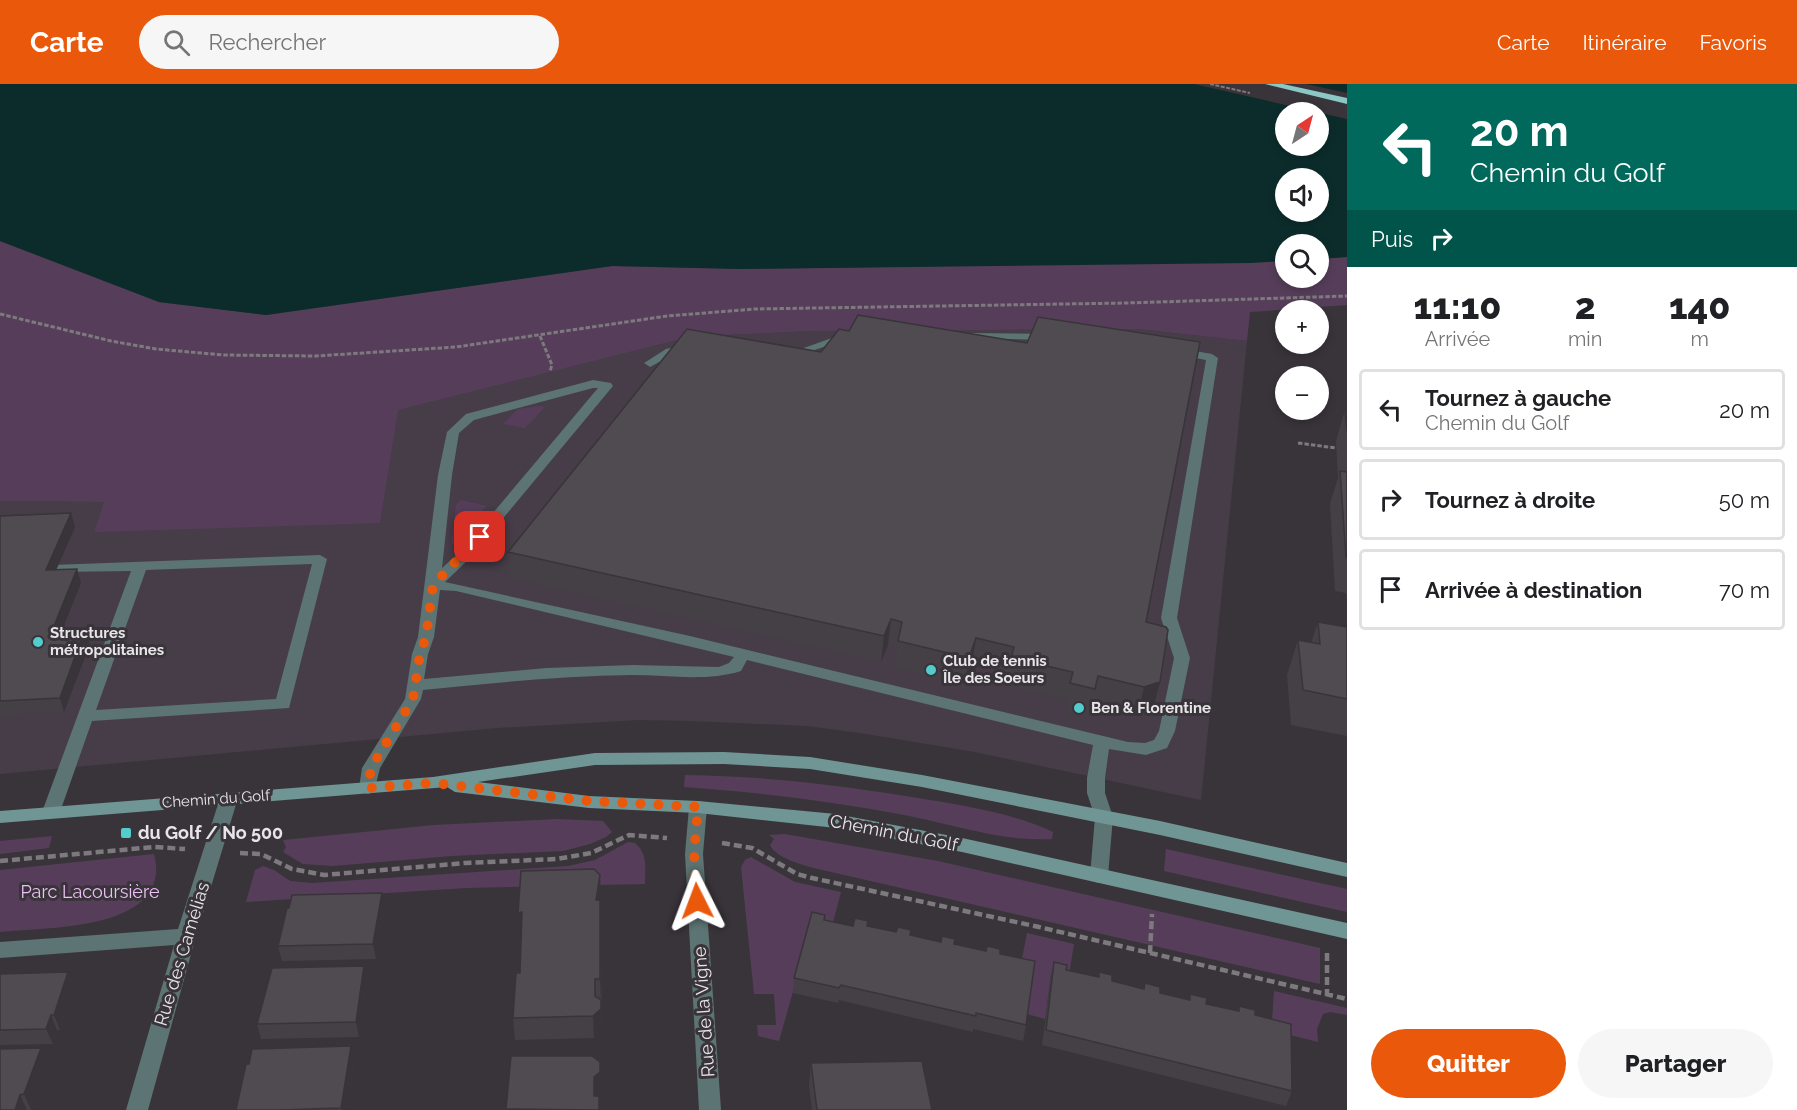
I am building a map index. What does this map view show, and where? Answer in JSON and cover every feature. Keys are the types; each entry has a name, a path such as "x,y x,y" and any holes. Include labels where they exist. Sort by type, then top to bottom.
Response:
{"highway":[{"path":"1270,84 1347,101"}],"street":[{"path":"775,356 798,353 839,338 857,335"},
{"path":"957,336 1065,338"},
{"path":"650,363 678,348 704,348"},
{"path":"433,585 456,587 743,654 1102,742 1137,749 1161,744 1167,731 1182,658 1169,618 1212,358 1163,349"},
{"path":"368,788 371,768 413,699 420,654 426,637 445,475 453,432 470,417 585,385 607,386 465,554 433,585"},
{"path":"57,568 320,560 283,704 86,716"},
{"path":"51,812 140,566"},
{"path":"416,685 569,672 720,672 735,667 743,654"},
{"path":"1099,876 1104,817 1096,794 1096,778 1102,742"},
{"name":"Chemin du Golf","path":"0,817 433,783 595,759 678,757 745,759 864,771 993,794 1347,870"},
{"name":"Chemin du Golf","path":"433,783 589,801 778,814 866,826 1347,931"},
{"name":"Rue des Camélias","path":"137,1110 186,936 229,798"},
{"name":"Rue de la Vigne","path":"698,807 694,854 710,1110"},
{"path":"0,950 104,940 186,936"}],"path":[{"path":"0,314 109,342 226,356 376,353 540,336 669,315 740,310 1099,304 1347,296"},
{"path":"538,398 552,365 540,336"},
{"path":"1298,443 1336,448"},
{"path":"261,854 292,869 324,875 576,856 591,853 618,839 638,836"},
{"path":"0,861 154,847"},
{"path":"752,848 797,874 812,878 1347,999"},
{"path":"1150,953 1153,907"},
{"path":"1327,952 1327,995"}],"shaded area":[{"path":"0,84 1347,84 1347,257 1329,258 1329,234 1275,234 1275,262 741,269 612,266 266,315 159,302 0,241"},
{"path":"1138,329 1247,341 1201,800 975,752 860,733 807,726 691,721 639,720 497,728 0,774 0,501 104,502 94,532 397,410 672,341 702,336 816,331"}],"green space":[{"path":"0,241 159,302 266,315 612,266 741,269 1275,261 1275,288 1329,288 1329,258 1347,257 1347,305 1329,306 1329,300 1275,300 1275,310 1250,312 1247,341 1138,329 816,331 702,336 673,341 398,410 380,523 94,532 104,502 0,501"},
{"path":"545,407 525,428 503,424 518,409"},
{"path":"461,500 487,506 451,546 456,505"},
{"path":"685,775 747,777 808,783 869,790 946,803 1023,820 1053,832 1052,839 994,835 899,814 819,801 684,787"},
{"path":"557,819 603,821 612,832 590,844 563,851 451,856 333,866 303,864 283,852 286,847 283,840 434,825"},
{"path":"785,834 938,861 1320,948 1320,984 805,866 784,858 773,850 770,845 774,839 769,835"},
{"path":"52,836 49,848 0,854 0,841"},
{"path":"628,842 635,843 642,852 645,861 645,884 466,888 246,902 255,870 263,866 274,870 290,881 312,883 568,866 595,860"},
{"path":"1166,849 1347,889 1347,912 1164,871"},
{"name":"Parc Lacoursière","path":"154,854 155,879 145,898 127,911 103,920 75,925 0,932 0,870"},
{"path":"751,857 795,882 841,892 832,926 811,928 779,1041 758,1036 757,1025 776,1025 774,994 754,994 741,867 745,860"},
{"path":"1027,933 1074,944 1069,975 1063,977 1051,974 1045,1019 1027,1014 1021,964"},
{"path":"1274,991 1347,1008 1347,1015 1330,1012 1323,1014 1317,1029 1318,1042 1286,1034 1272,1021"}],"pier":[{"path":"1194,84 1306,84 1347,93 1347,119 1329,115 1329,102 1275,103"}],"building":[{"path":"858,315 1027,343 1038,317 1200,342 1146,622 1166,627 1168,630 1160,682 1144,687 1098,676 1095,689 1070,683 1073,672 1011,658 1014,647 976,638 969,658 898,641 902,622 891,619 884,636 508,552 687,329 821,352 839,329 849,331"},
{"path":"1340,471 1347,472 1347,558 1346,557"},
{"path":"71,513 46,570 77,569 52,631 85,629 60,698 0,701 0,516"},
{"path":"1318,622 1347,627 1347,699 1303,690 1298,640 1320,644"},
{"path":"594,869 600,875 596,900 600,900 600,979 595,979 595,996 601,1000 601,1009 593,1016 513,1018 516,973 520,973 522,912 518,913 521,871"},
{"path":"382,893 373,944 278,946 292,895"},
{"path":"812,912 825,915 824,920 853,926 855,918 868,921 867,926 896,932 898,927 911,930 910,935 941,942 942,936 955,939 954,944 986,951 987,946 1000,949 1000,954 1035,961 1026,1025 841,985 839,988 794,978"},
{"path":"1054,962 1067,965 1066,970 1099,977 1099,972 1112,975 1112,981 1144,989 1145,983 1160,987 1160,993 1190,1000 1190,994 1207,998 1206,1004 1239,1011 1239,1006 1255,1010 1255,1015 1291,1024 1292,1091 1046,1030"},
{"path":"364,966 356,1022 257,1024 272,968"},
{"path":"68,972 54,1015 51,1015 46,1029 0,1030 0,974"},
{"path":"351,1046 341,1108 236,1110 246,1064 249,1064 252,1049"},
{"path":"41,1048 24,1094 20,1095 15,1110 0,1110 0,1049"},
{"path":"511,1056 592,1056 600,1062 600,1072 594,1077 594,1096 599,1096 599,1110 506,1109"},
{"path":"922,1061 932,1110 817,1110 811,1063"}],"place":[{"name":"Structures métropolitaines","path":"38,642"},
{"name":"Club de tennis Île des Soeurs","path":"931,670"},
{"name":"Ben & Florentine","path":"1079,708"},
{"name":"du Golf / No 500","path":"126,833"}],"route":[{"path":"480,537 433,585 426,637 420,654 413,699 371,768 368,788 433,783 589,801 698,807 694,854 697,901"}]}
